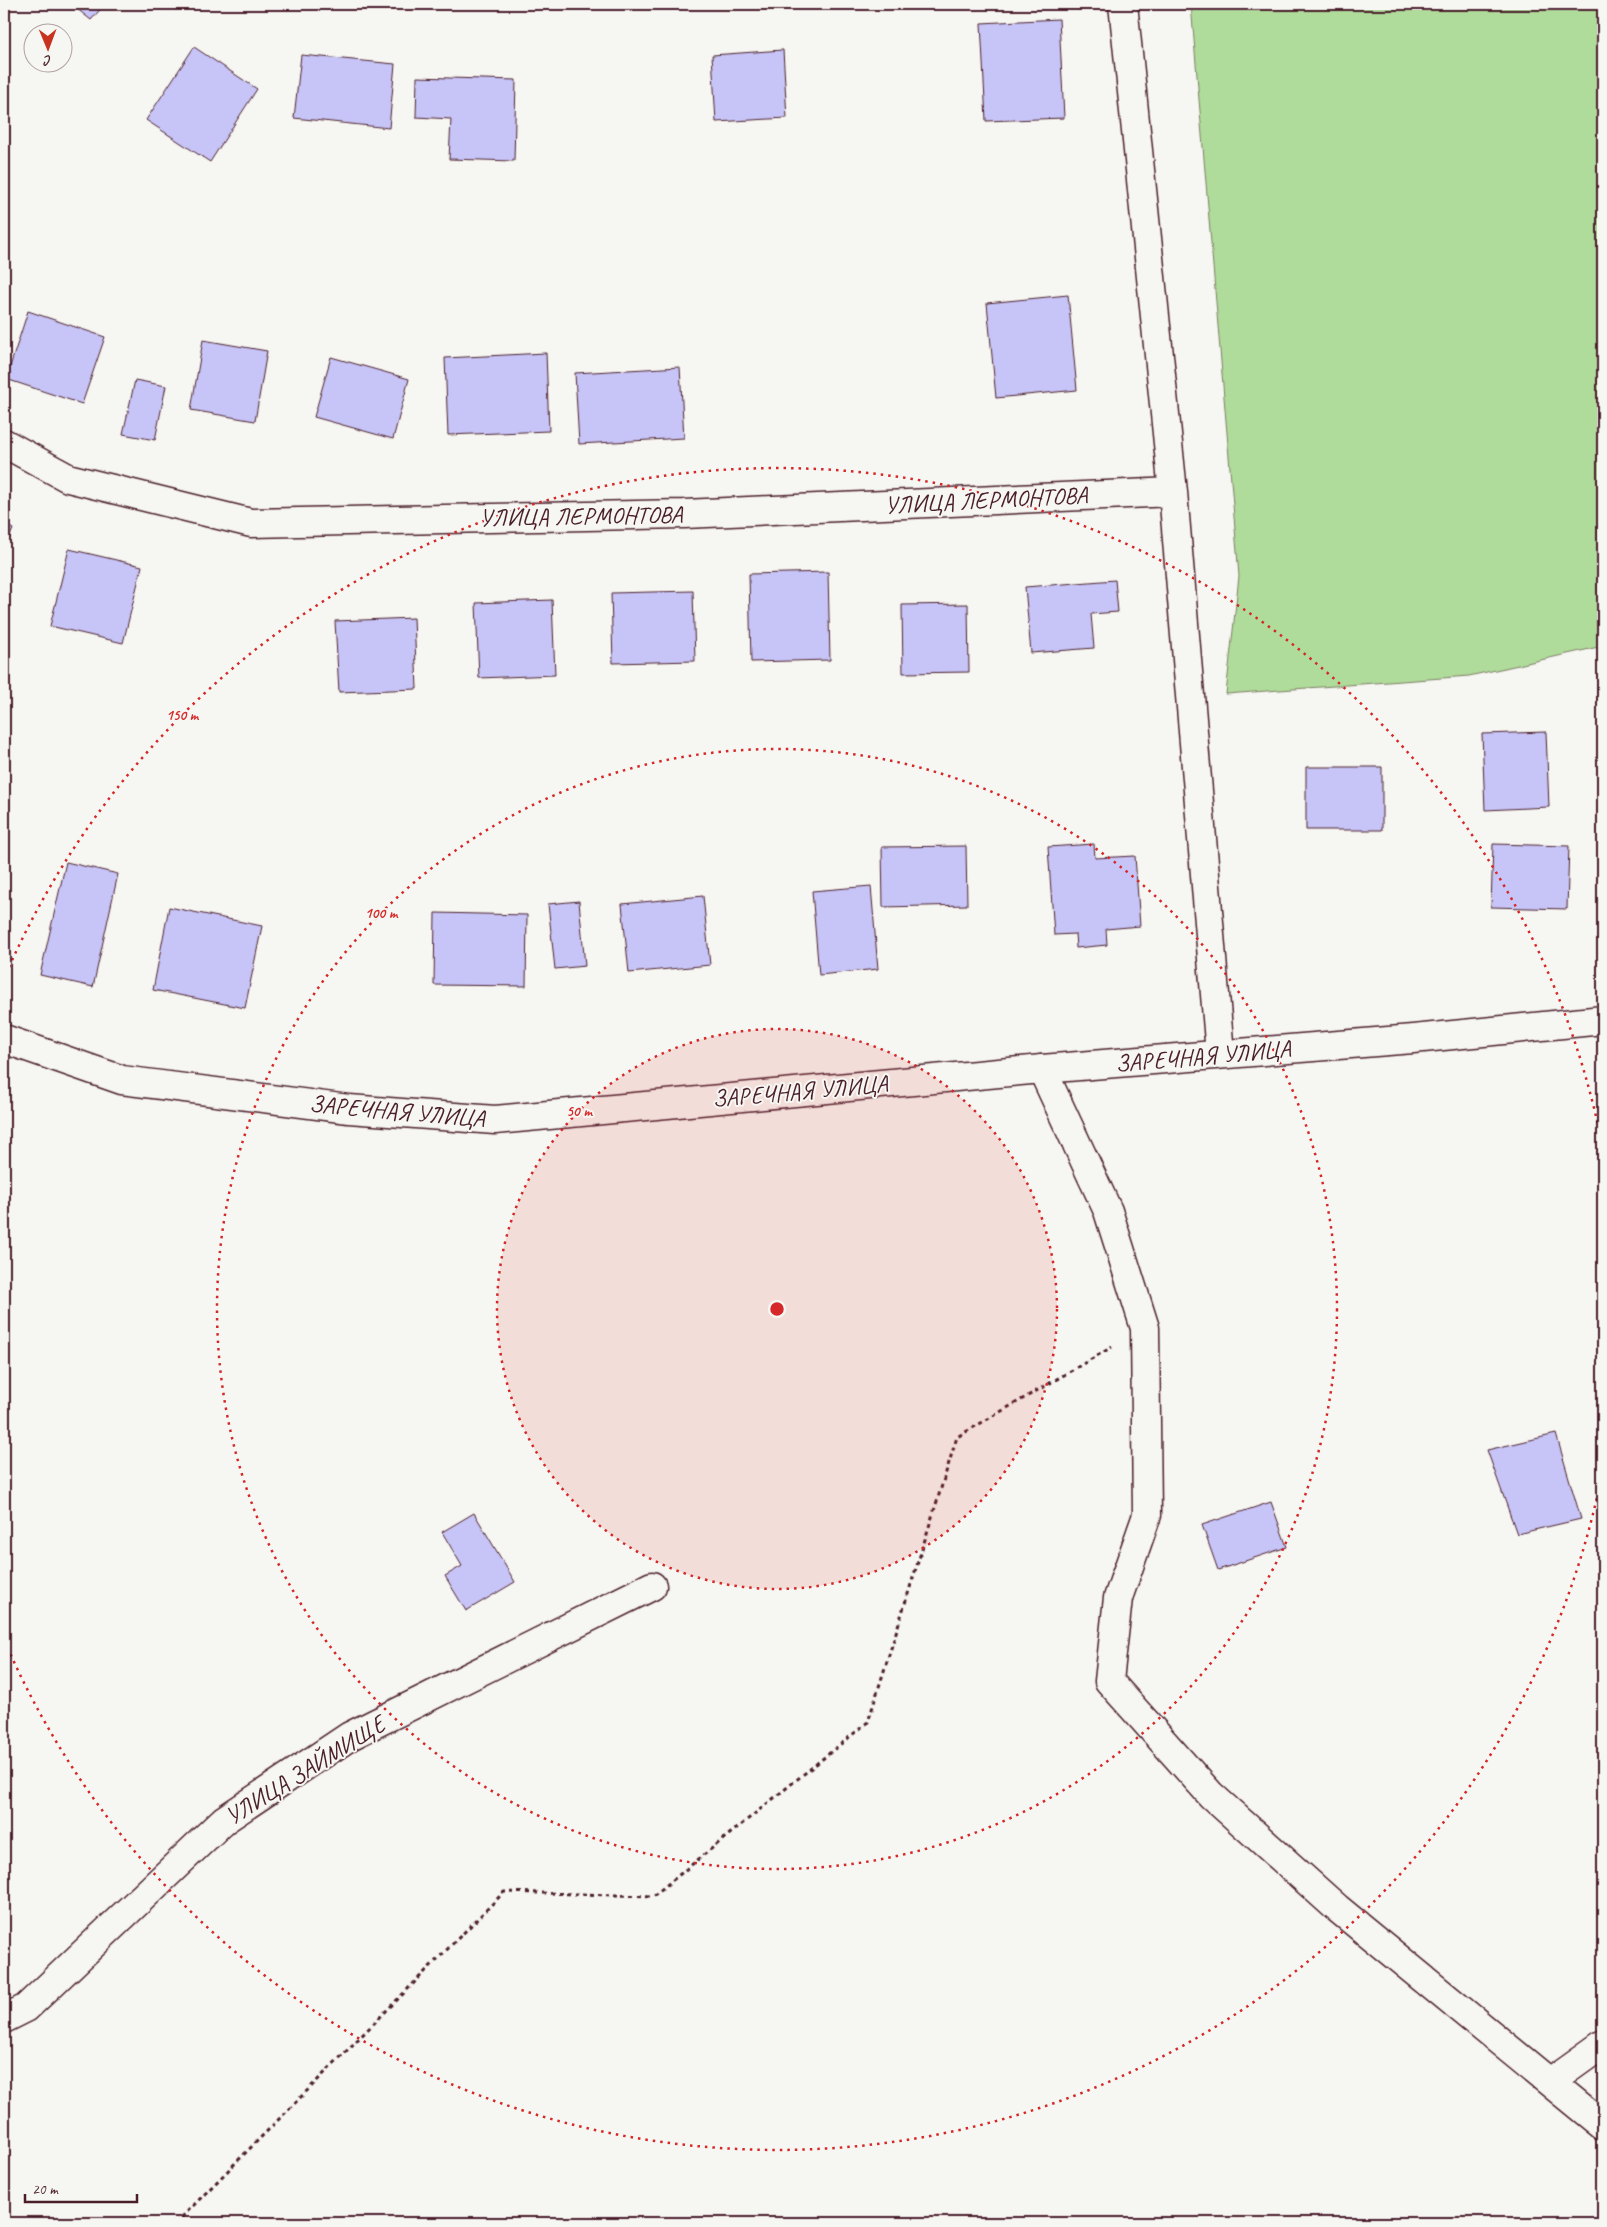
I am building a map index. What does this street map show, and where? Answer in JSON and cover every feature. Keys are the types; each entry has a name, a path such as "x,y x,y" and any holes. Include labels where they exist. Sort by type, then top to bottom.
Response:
{"street":[{"path":"1123,4 1173,492 1220,1054"},
{"name":"УЛИЦА ЛЕРМОНТОВА","path":"4,443 68,478 251,523 684,514 1173,492"},
{"name":"ЗАРЕЧНАЯ УЛИЦА","path":"4,1039 122,1080 349,1109 495,1120 1042,1069 1413,1039 1603,1020"},
{"path":"1042,1069 1108,1211 1145,1328 1147,1515 1118,1598 1109,1681 1218,1802 1337,1908 1603,2126"},
{"name":"УЛИЦА ЗАЙМИЩЕ","path":"4,2019 26,2008 138,1900 232,1814 350,1736 652,1586"},
{"path":"1550,2082 1603,2044"}],"path":[{"path":"176,2223 504,1892 653,1896 868,1722 956,1437 1145,1328"}],"green space":[{"path":"1191,4 1603,4 1603,646 1469,676 1226,694 1239,576"}],"building":[{"path":"71,4 105,4 91,20"},
{"path":"1059,19 1064,118 986,121 981,23"},
{"path":"194,47 257,89 210,162 146,120"},
{"path":"783,50 787,118 716,122 712,55"},
{"path":"301,55 395,64 389,128 294,118"},
{"path":"417,77 516,80 514,161 449,159 451,119 416,117"},
{"path":"1068,295 1077,390 996,398 987,303"},
{"path":"28,311 105,337 82,404 6,379"},
{"path":"203,340 267,351 255,421 191,410"},
{"path":"546,353 549,431 448,435 445,358"},
{"path":"331,357 409,379 393,439 314,417"},
{"path":"680,367 684,438 579,444 575,373"},
{"path":"135,380 166,386 155,440 123,434"},
{"path":"4,524 13,529 4,551"},
{"path":"69,549 142,566 123,643 50,626"},
{"path":"828,572 830,660 751,662 749,574"},
{"path":"1115,580 1118,612 1091,614 1094,648 1031,653 1025,587"},
{"path":"693,591 695,661 613,663 611,593"},
{"path":"552,600 555,675 479,678 476,603"},
{"path":"968,604 969,672 903,673 902,605"},
{"path":"414,618 417,689 339,692 335,621"},
{"path":"1546,732 1549,807 1485,810 1482,734"},
{"path":"1306,767 1382,767 1382,830 1306,830"},
{"path":"1094,844 1095,858 1135,856 1140,926 1106,929 1107,945 1076,948 1075,934 1054,935 1048,847"},
{"path":"1493,844 1569,846 1567,909 1491,907"},
{"path":"966,846 967,905 883,907 882,847"},
{"path":"66,862 118,874 93,987 40,975"},
{"path":"871,886 878,969 819,975 812,891"},
{"path":"703,896 710,965 629,973 622,904"},
{"path":"579,901 585,966 555,969 548,904"},
{"path":"169,907 262,926 245,1008 153,990"},
{"path":"435,913 527,915 526,986 434,985"},
{"path":"1556,1434 1581,1519 1517,1534 1487,1450"},
{"path":"1271,1502 1287,1547 1218,1570 1202,1525"},
{"path":"474,1513 515,1582 466,1611 445,1576 462,1566 442,1532"}]}
